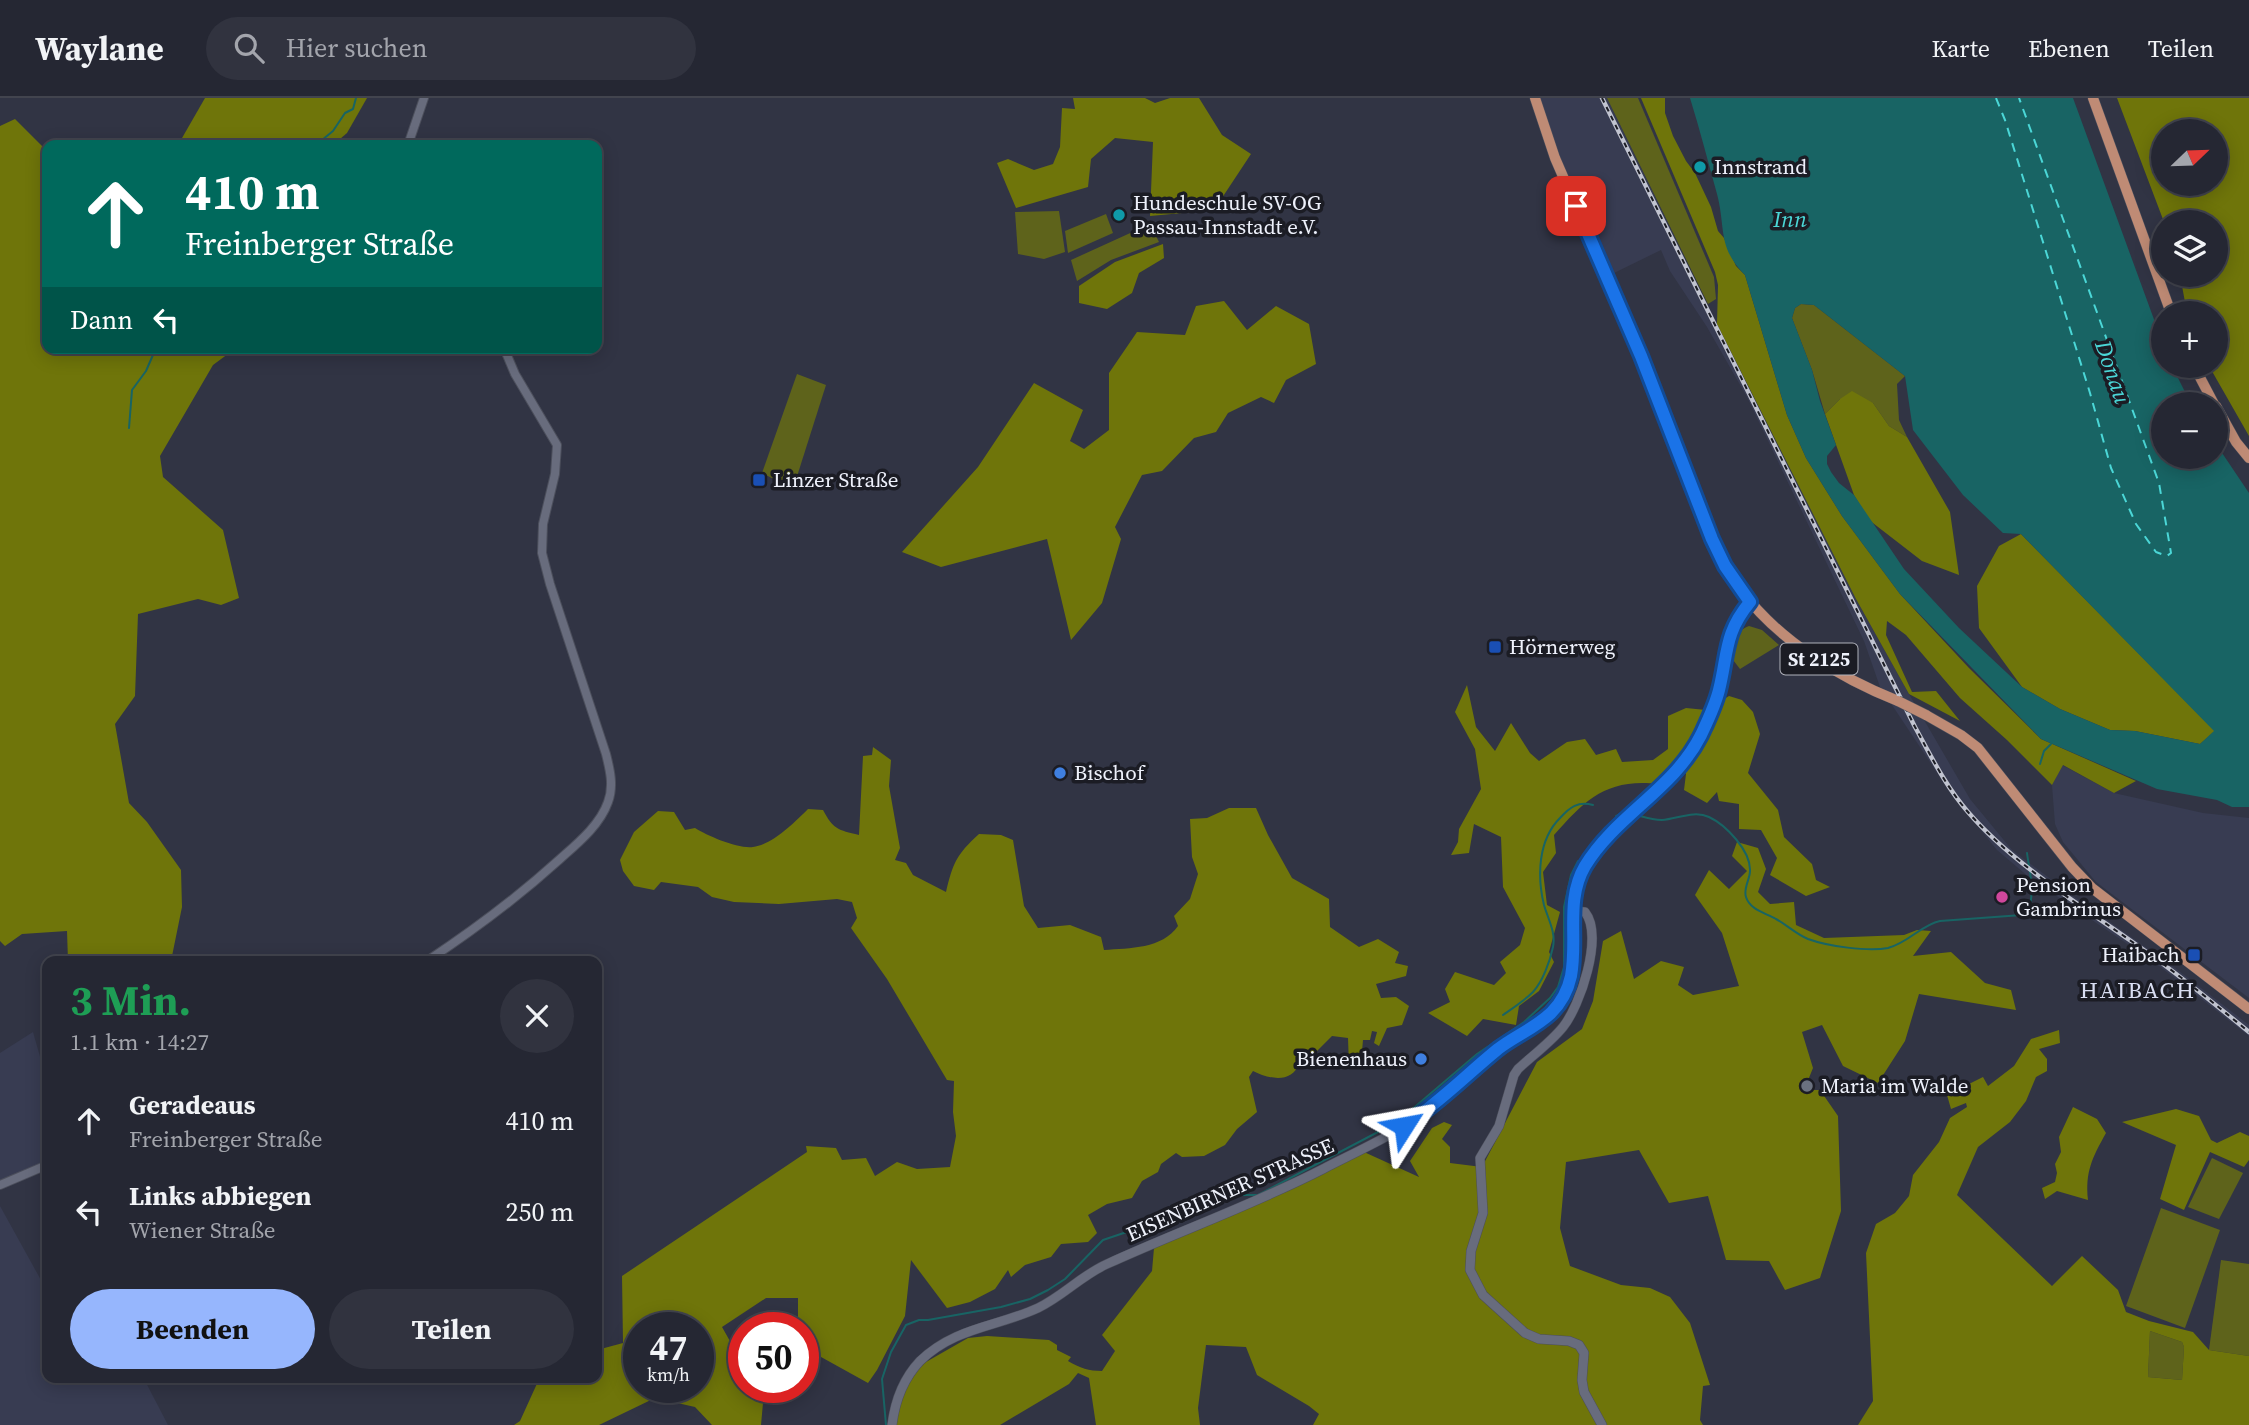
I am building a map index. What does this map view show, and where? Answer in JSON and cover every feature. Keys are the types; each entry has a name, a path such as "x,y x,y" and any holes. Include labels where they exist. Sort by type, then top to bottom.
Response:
{"main road":[{"name":"St 2125","path":"1535,98 1555,158 1641,356 1712,539 1725,566 1750,602 1775,626 1836,671 1926,715 1973,743 2072,867 2110,904 2249,1009"},
{"path":"2093,98 2167,301"},
{"path":"2228,428 2249,458"},
{"name":"EISENBIRNER STRASSE","path":"892,1425 897,1401 912,1370 950,1339 1039,1307 1099,1268 1306,1178 1404,1126 1425,1113 1506,1042 1543,1020 1558,1005 1567,987 1572,966 1573,911 1577,887 1586,866 1617,829 1680,768 1699,738 1715,702 1730,632 1750,602"},
{"path":"1573,911 1585,912 1589,920 1592,951 1589,966 1577,1002 1564,1026 1514,1075 1499,1126 1480,1158 1483,1213 1469,1262 1473,1278 1483,1295 1525,1332 1539,1339 1569,1340 1579,1345 1584,1353 1584,1392 1602,1425"}],"street":[{"path":"410,140 424,98"},
{"path":"434,956 481,925 540,878 590,830 602,815 611,794 606,754 542,553 543,524 555,474 556,445 515,374 507,354"},
{"path":"0,1185 42,1167"}],"shaded area":[{"path":"205,98 367,98 347,133 339,140 181,140"},
{"path":"1073,98 1145,98 1155,103 1170,98 1199,98 1222,135 1251,154 1214,210 1150,216 1153,142 1115,138 1091,159 1088,187 1016,208 997,163 1008,159 1034,170 1053,164 1060,147 1062,108 1075,109"},
{"path":"1540,98 1607,98 1856,599 1970,799 2012,850 2249,1025 2249,1036 2154,962 2030,878 1997,850 1950,792 1880,687 1864,641 1747,397 1707,327 1670,271 1661,250 1612,274 1556,149"},
{"path":"1641,98 1665,98 1665,113 1673,136 1695,173 1711,207 1718,231 1724,238 1736,266 1745,275 1787,415 1806,458 1842,516 1900,594 1969,668 2041,739 2136,781 2114,793 2063,765 2052,785 1960,698 1906,635 1887,621 1886,635 1912,692 1936,691 1960,721 1909,694 1856,599 1717,324 1718,285 1715,272"},
{"path":"2117,98 2249,98 2249,436 2228,399 2228,392 2224,392 2216,378 2228,378 2228,301 2185,301 2182,287 2228,287 2228,210 2159,210 2154,196 2228,196 2228,119 2151,119 2151,188"},
{"path":"15,119 42,146 42,354 228,354 213,365 160,456 163,477 223,530 239,598 221,605 198,599 138,614 135,696 115,724 129,803 147,822 181,870 182,907 172,956 68,956 67,931 22,934 5,946 0,941 0,126"},
{"path":"1163,244 1164,258 1139,273 1132,293 1107,309 1079,303 1079,286 1115,262"},
{"path":"1224,301 1247,330 1276,306 1309,324 1316,364 1286,380 1274,403 1261,397 1228,413 1216,432 1194,438 1162,471 1142,475 1115,527 1121,539 1102,603 1071,640 1047,539 941,567 902,552 978,467 1034,383 1083,410 1070,441 1084,449 1109,430 1109,373 1137,332 1185,335 1196,306"},
{"path":"1852,391 1873,403 1889,426 1907,437 1950,512 1959,575 1922,561 1869,520 1854,495 1825,414"},
{"path":"2021,534 2215,731 2200,744 2135,731 2110,730 2060,709 2022,687 1979,628 1977,586 1999,546"},
{"path":"1467,685 1476,727 1495,751 1511,723 1530,753 1539,761 1567,742 1585,739 1596,755 1616,749 1622,762 1653,760 1668,749 1668,716 1686,708 1706,710 1729,696 1742,700 1753,712 1760,734 1748,773 1778,810 1784,837 1812,864 1816,880 1830,887 1806,896 1770,875 1777,858 1761,830 1739,829 1739,804 1719,801 1717,792 1707,803 1684,790 1686,774 1681,764 1659,784 1625,784 1611,788 1588,801 1554,835 1556,853 1543,872 1547,905 1560,912 1549,952 1554,962 1539,991 1519,1006 1516,1025 1483,1019 1467,1036 1428,1013 1450,1002 1445,989 1455,972 1494,985 1506,973 1500,962 1520,945 1525,928 1503,887 1501,837 1474,824 1469,853 1451,855 1458,842 1459,829 1481,789 1475,749 1455,712"},
{"path":"873,747 891,760 889,786 900,848 895,860 906,863 913,875 946,892 956,860 965,848 979,834 1001,835 1013,840 1024,906 1038,928 1070,925 1101,937 1104,950 1135,948 1154,943 1171,934 1178,926 1174,916 1190,899 1198,874 1192,857 1190,819 1207,818 1229,808 1256,808 1292,878 1329,899 1330,927 1359,947 1378,939 1399,952 1395,963 1408,966 1406,976 1376,984 1381,998 1396,997 1409,1006 1402,1025 1387,1028 1379,1046 1374,1043 1377,1032 1372,1031 1370,1040 1363,1040 1361,1063 1349,1066 1348,1038 1332,1036 1286,1077 1273,1078 1253,1071 1249,1077 1257,1112 1237,1129 1225,1145 1204,1156 1182,1157 1176,1153 1161,1164 1158,1172 1142,1181 1132,1198 1107,1204 1088,1215 1097,1233 1088,1242 1061,1244 1051,1257 1025,1265 1011,1277 1008,1270 995,1289 970,1302 947,1308 911,1260 905,1316 868,1383 819,1356 819,1312 798,1312 798,1298 766,1298 745,1312 728,1312 728,1323 722,1327 728,1338 728,1403 763,1403 761,1425 712,1425 695,1407 677,1403 714,1403 714,1312 623,1312 623,1343 622,1276 807,1152 806,1146 836,1148 842,1160 866,1158 875,1176 897,1162 917,1169 950,1167 956,1136 953,1112 954,1081 947,1080 887,979 851,928 857,918 852,902 837,899 779,904 734,902 712,897 698,887 661,882 654,890 634,886 623,871 620,860 634,832 658,811 674,812 685,830 695,828 723,841 747,847 775,838 808,809 823,810 837,828 859,835 863,756 872,755"},
{"path":"2062,765 2114,793 2203,813 2249,818 2249,998 2096,882 2063,842 2055,824 2052,785"},
{"path":"1737,842 1758,848 1766,869 1758,892 1770,904 1794,902 1796,925 1824,938 1904,935 1917,930 1931,931 1913,956 1951,952 1985,983 2011,990 2016,1010 1919,994 1905,1041 1878,1083 1843,1066 1822,1025 1802,1032 1813,1068 1804,1090 1820,1090 1838,1116 1841,1211 1820,1278 1785,1290 1769,1261 1726,1260 1708,1196 1669,1203 1639,1150 1566,1162 1560,1228 1570,1266 1621,1285 1650,1288 1670,1297 1690,1323 1710,1385 1703,1386 1700,1420 1703,1425 1313,1425 1319,1414 1257,1375 1246,1347 1206,1345 1198,1408 1200,1425 1096,1425 1089,1378 1078,1373 1069,1384 1000,1425 895,1425 904,1391 919,1368 968,1338 987,1336 1049,1340 1057,1345 1057,1350 1071,1357 1068,1361 1085,1369 1102,1371 1115,1351 1102,1335 1152,1271 1154,1248 1364,1152 1419,1177 1410,1161 1432,1128 1444,1122 1452,1125 1442,1139 1450,1147 1450,1163 1482,1167 1537,1062 1582,1029 1593,1001 1603,941 1621,931 1634,979 1661,961 1684,967 1678,985 1693,995 1739,986 1722,933 1695,895 1709,870 1729,889 1747,871 1732,856"},
{"path":"2059,1030 2060,1043 2039,1049 2047,1059 2047,1071 2036,1077 2026,1101 2010,1122 1978,1147 1957,1195 2052,1286 2082,1256 2118,1290 2126,1312 2193,1332 2209,1350 2249,1356 2249,1425 1858,1425 1873,1401 1866,1253 1876,1224 1895,1213 1909,1196 1913,1175 1939,1142 1950,1118 1967,1107 1966,1103 1951,1109 1947,1095 1983,1077 1988,1086 2014,1066 2031,1039","holes":["2150,1331 2182,1342 2182,1380 2148,1377"]},
{"path":"33,1032 42,1064 42,1164 0,1186 0,1053"},
{"path":"2073,1107 2097,1119 2106,1133 2091,1165 2088,1200 2057,1191 2045,1199 2042,1188 2055,1182 2055,1164 2061,1152 2059,1137"},
{"path":"2176,1109 2199,1116 2211,1140 2217,1143 2240,1132 2249,1136 2249,1160 2244,1167 2210,1152 2184,1210 2160,1199 2176,1145 2122,1122"},
{"path":"0,1206 42,1282 42,1383 146,1383 168,1425 0,1425"},
{"path":"623,1343 623,1403 645,1403 599,1425 514,1425 520,1421 537,1383 602,1383 602,1349"}],"green space":[{"path":"1607,98 1638,98 1714,277 1716,299 1708,304"},
{"path":"1059,211 1065,252 1044,259 1018,254 1015,212"},
{"path":"1106,214 1113,233 1068,253 1065,231"},
{"path":"1150,224 1159,242 1111,260 1077,281 1071,260"},
{"path":"1801,304 1814,305 1905,376 1897,384 1899,420 1907,437 1889,426 1873,403 1840,399 1825,414 1792,318 1795,308"},
{"path":"797,374 826,385 793,489 762,473"},
{"path":"1749,626 1762,630 1779,645 1740,669 1730,656 1738,634"},
{"path":"2212,1158 2243,1173 2219,1219 2188,1207"},
{"path":"2161,1208 2220,1230 2185,1328 2126,1306"},
{"path":"2221,1260 2249,1264 2249,1356 2209,1350"},
{"path":"2150,1331 2182,1342 2182,1380 2148,1377"}],"water":[{"path":"1690,98 2073,98 2151,311 2151,378 2178,378 2185,392 2151,392 2151,469 2228,469 2228,462 2249,493 2249,807 2232,807 2217,800 2157,789 2041,739 1900,594 1842,516 1806,458 1787,415 1745,275 1726,246 1717,194","holes":["1801,304 1814,305 1905,376 1913,430 1963,495 2003,533 2021,534 2214,731 2200,744 2135,731 2110,730 2060,709 2022,687 1959,628 1904,569 1854,495 1839,483 1827,464 1827,456 1836,445 1792,318 1795,308"]},
{"path":"1215,1187 1218,1197 1208,1205 1186,1213 1165,1215 1165,1211"}],"waterway":[{"path":"322,140 333,131 345,113 353,109 356,98"},
{"path":"129,428 132,390 146,371 153,354"},
{"name":"Haibach","path":"2040,764 2044,751 2051,744"},
{"name":"Haibach","path":"1503,1015 1537,987 1552,953 1554,941 1540,882 1541,859 1547,837 1571,808 1579,804 1593,805"},
{"name":"Haibach","path":"1616,816 1628,809"},
{"name":"Haibach","path":"1640,816 1662,820 1697,814 1716,821 1730,832 1746,855 1750,871 1745,894 1751,905 1808,939 1859,949 1895,946 1940,921 2022,915 2027,910 2032,895 2027,853"},
{"path":"1216,1195 1258,1195 1397,1122 1477,1054 1524,1022 1558,987 1564,967 1564,907 1571,875 1578,861"},
{"path":"886,1425 882,1379 891,1352 906,1325 919,1320 1001,1307 1030,1299 1065,1279 1103,1240 1183,1213"}],"ferry route":[{"path":"1996,98 2090,393 2111,468 2136,524 2156,552 2167,556 2171,553 2159,483 2019,98"}],"railway":[{"path":"1602,98 1915,727 1953,792 1985,830 2024,865 2161,963 2249,1032"}],"place":[{"name":"Innstrand","path":"1700,167"},
{"name":"Hundeschule SV-OG Passau-Innstadt e.V.","path":"1119,215"},
{"name":"Linzer Straße","path":"759,480"},
{"name":"Hörnerweg","path":"1495,647"},
{"name":"Bischof","path":"1060,773"},
{"name":"Pension Gambrinus","path":"2002,897"},
{"name":"Haibach","path":"2194,955"},
{"name":"Bienenhaus","path":"1421,1059"},
{"name":"Maria im Walde","path":"1807,1086"}],"district":[{"name":"HAIBACH","path":"2138,990"}],"route":[{"path":"1404,1126 1425,1113 1506,1042 1543,1020 1563,998 1572,966 1574,897 1580,876 1600,846 1669,780 1688,757 1710,717 1719,688 1730,632 1750,602 1725,566 1712,539 1641,356 1576,206"}],"water label":[{"name":"Inn","path":"1790,219"},
{"name":"Donau","path":"2113,372"}]}
